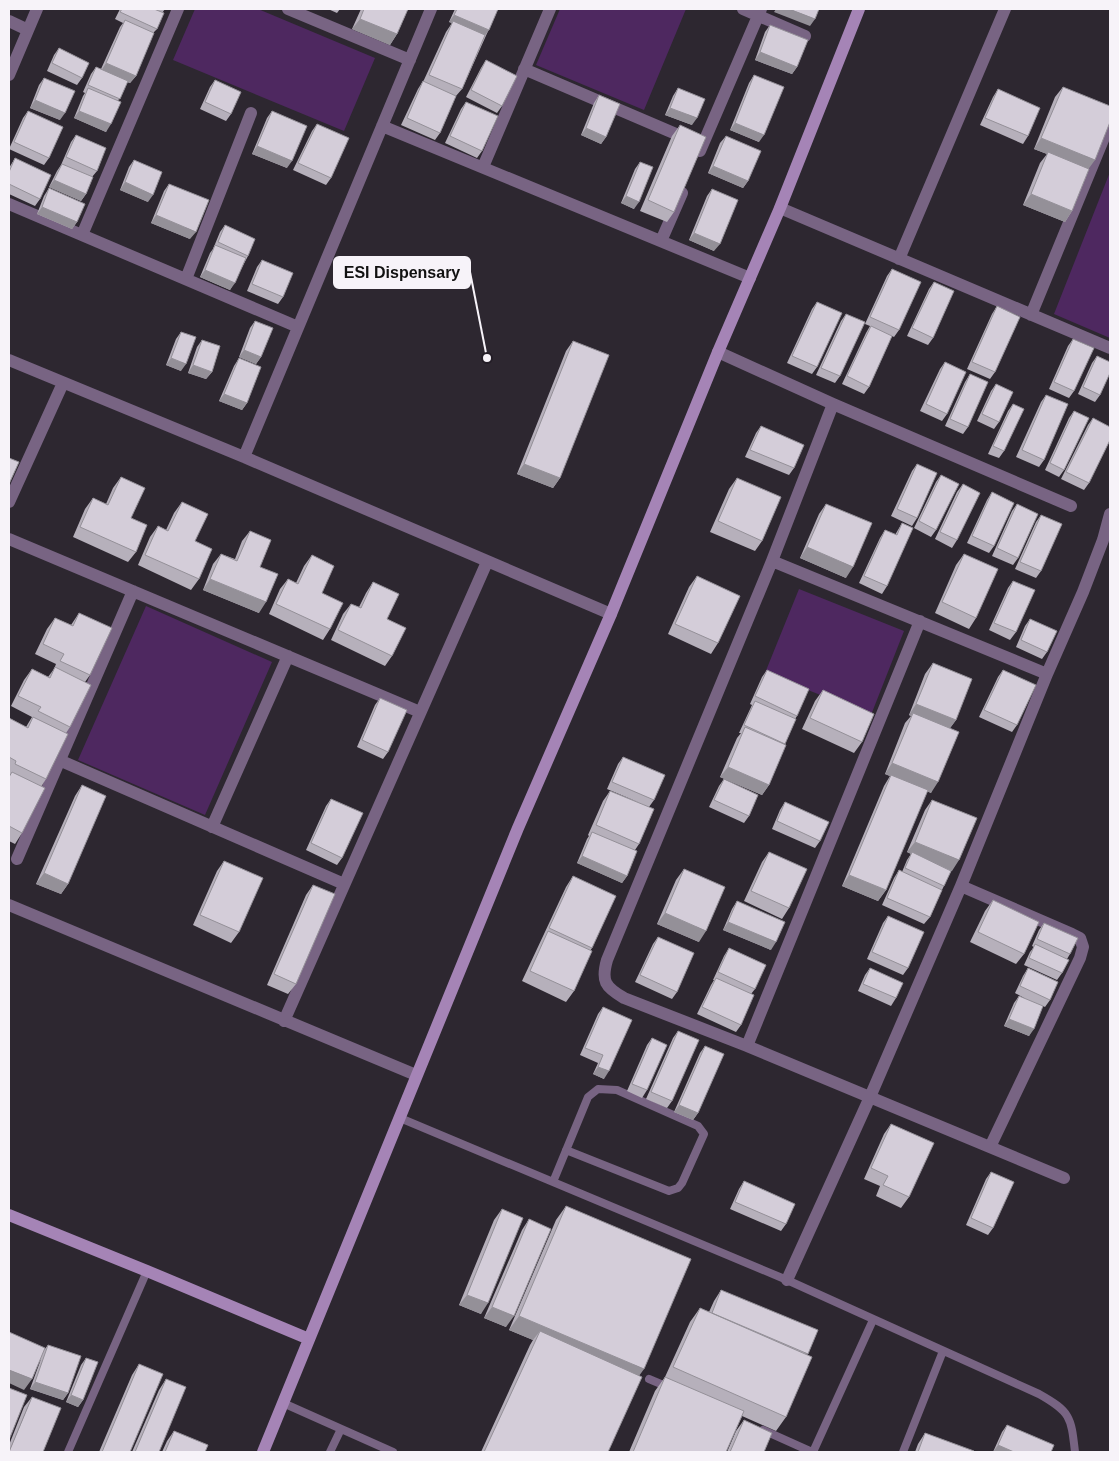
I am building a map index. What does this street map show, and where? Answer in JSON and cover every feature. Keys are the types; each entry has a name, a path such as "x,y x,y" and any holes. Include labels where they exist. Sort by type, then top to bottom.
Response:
{"street":[{"path":"9,75 37,9"},
{"path":"82,235 178,9"},
{"path":"288,9 410,60"},
{"path":"244,456 431,9"},
{"path":"483,167 550,9"},
{"path":"743,9 760,12 805,36"},
{"path":"263,1452 514,838 611,614 718,352 780,208 859,9"},
{"path":"899,259 1005,9"},
{"path":"695,162 760,12"},
{"path":"9,21 28,30"},
{"path":"524,69 702,145"},
{"path":"186,279 251,113"},
{"path":"1031,315 1110,123"},
{"path":"382,126 750,278"},
{"path":"661,241 688,180"},
{"path":"9,204 298,327"},
{"path":"780,208 1110,348"},
{"path":"718,352 1072,506"},
{"path":"9,360 244,456 611,614"},
{"path":"9,502 63,383"},
{"path":"834,404 772,561 607,960 603,973 605,983 624,998 747,1046 1064,1178"},
{"path":"787,1280 870,1097 962,886 1047,674 1097,558 1110,514"},
{"path":"9,539 420,712"},
{"path":"772,561 1047,674"},
{"path":"284,1020 487,562"},
{"path":"17,859 133,591"},
{"path":"747,1046 920,621"},
{"path":"212,827 288,656"},
{"path":"59,760 344,884"},
{"path":"962,886 1080,938 1083,947 1080,958 990,1147"},
{"path":"9,906 416,1075"},
{"path":"9,1215 309,1338"}],"lane":[{"path":"553,1182 566,1150 588,1096 598,1089 616,1090 698,1126 704,1134 682,1183 678,1188 669,1192 566,1150"},
{"path":"400,1118 787,1280 1053,1402 1068,1416 1072,1426 1075,1452"},
{"path":"68,1452 147,1270"},
{"path":"756,1427 813,1452 873,1320"},
{"path":"903,1452 943,1351"},
{"path":"650,1379 676,1391"},
{"path":"283,1403 393,1452"},
{"path":"330,1452 341,1428"}],"shaded area":[{"path":"195,9 258,9 375,58 344,131 173,60"},
{"path":"560,9 686,9 644,110 536,65"},
{"path":"1110,172 1110,338 1054,314"},
{"path":"799,589 904,631 871,715 765,673"},
{"path":"146,606 272,662 205,815 78,760"}],"building":[{"path":"122,9 154,9 164,13 157,29 120,12"},
{"path":"364,9 408,9 397,34 360,19"},
{"path":"457,9 498,9 489,30 454,15"},
{"path":"789,9 819,9 815,19"},
{"path":"125,20 154,33 136,76 106,63"},
{"path":"453,21 485,35 462,89 429,75"},
{"path":"770,25 808,40 797,67 760,52"},
{"path":"59,48 89,63 82,78 52,63"},
{"path":"486,60 517,76 502,106 471,90"},
{"path":"96,67 128,81 120,99 88,85"},
{"path":"754,75 784,87 764,135 735,123"},
{"path":"44,78 75,91 65,113 35,100"},
{"path":"215,80 241,92 231,114 205,102"},
{"path":"423,81 456,96 440,133 407,118"},
{"path":"1063,87 1110,106 1110,122 1095,160 1041,138"},
{"path":"88,88 121,102 111,124 79,111"},
{"path":"678,88 705,99 697,118 670,108"},
{"path":"998,89 1040,108 1028,136 985,118"},
{"path":"599,95 620,104 606,137 586,128"},
{"path":"466,102 498,116 482,151 450,136"},
{"path":"28,111 63,127 49,158 14,142"},
{"path":"272,111 307,126 292,161 257,146"},
{"path":"317,124 349,138 331,178 298,163"},
{"path":"680,125 706,137 674,212 648,200"},
{"path":"76,135 106,148 97,171 66,157"},
{"path":"726,136 761,151 748,181 713,166"},
{"path":"1048,152 1089,169 1072,211 1031,194"},
{"path":"15,158 51,175 40,199 9,184 9,172"},
{"path":"134,160 162,172 153,195 125,182"},
{"path":"640,162 653,167 639,202 626,196"},
{"path":"62,164 93,177 86,194 54,180"},
{"path":"169,184 209,200 196,232 156,215"},
{"path":"49,188 85,204 77,222 42,207"},
{"path":"712,189 738,200 720,244 694,233"},
{"path":"225,225 255,239 248,256 218,242"},
{"path":"215,245 246,258 235,283 205,270"},
{"path":"262,260 293,273 283,297 252,284"},
{"path":"892,269 921,282 899,330 870,317"},
{"path":"934,282 954,291 933,338 912,328"},
{"path":"817,302 842,313 817,367 792,356"},
{"path":"997,306 1020,317 995,372 972,362"},
{"path":"846,314 865,322 840,376 821,368"},
{"path":"255,321 273,328 261,357 244,350"},
{"path":"871,326 892,336 869,387 847,376"},
{"path":"181,332 196,337 186,364 171,358"},
{"path":"1073,339 1094,348 1074,391 1054,382"},
{"path":"202,340 220,346 212,372 193,365"},
{"path":"573,341 609,355 560,478 524,464"},
{"path":"1097,356 1110,362 1110,373 1100,395 1083,387"},
{"path":"239,358 261,367 247,403 224,394"},
{"path":"945,362 966,372 947,414 926,404"},
{"path":"970,374 988,382 968,427 950,419"},
{"path":"996,384 1013,392 999,422 982,414"},
{"path":"1046,395 1068,404 1044,460 1022,450"},
{"path":"1013,404 1024,409 1004,451 993,446"},
{"path":"1074,411 1089,418 1064,470 1050,463"},
{"path":"1093,418 1110,427 1110,440 1089,483 1066,472"},
{"path":"761,426 804,445 794,468 750,450"},
{"path":"9,458 19,462 9,484"},
{"path":"917,464 937,473 917,518 897,509"},
{"path":"941,475 959,484 936,530 919,521"},
{"path":"121,477 145,488 131,518 147,525 136,552 80,527 93,498 108,505"},
{"path":"737,478 781,497 762,541 718,521"},
{"path":"963,484 980,493 957,540 940,532"},
{"path":"992,492 1014,503 994,546 972,536"},
{"path":"182,502 208,514 195,541 212,549 199,579 145,555 158,526 168,531"},
{"path":"826,504 872,523 853,567 807,547"},
{"path":"1017,504 1038,514 1018,558 997,548"},
{"path":"1041,515 1062,524 1041,571 1020,562"},
{"path":"902,523 913,528 887,586 864,576 885,530 897,535"},
{"path":"250,531 271,540 260,567 278,574 266,602 210,579 221,554 237,561"},
{"path":"964,554 998,569 976,618 942,602"},
{"path":"312,555 334,566 322,593 343,603 330,629 276,604 288,579 298,584"},
{"path":"697,576 740,596 718,643 675,624"},
{"path":"1013,581 1035,590 1016,632 994,623"},
{"path":"373,582 399,594 387,619 406,628 392,656 338,630 351,604 361,608"},
{"path":"79,613 112,628 90,675 60,661 64,654 43,644 55,618 73,626"},
{"path":"1030,619 1057,631 1047,652 1021,640"},
{"path":"933,663 972,679 956,720 916,704"},
{"path":"55,667 91,685 70,727 38,711 41,707 18,696 32,669 50,678"},
{"path":"767,670 809,689 797,716 755,696"},
{"path":"1003,670 1036,685 1017,725 984,710"},
{"path":"823,690 874,714 862,742 810,718"},
{"path":"380,698 407,710 388,752 362,740"},
{"path":"755,701 796,719 785,744 744,725"},
{"path":"913,713 959,732 938,782 892,763"},
{"path":"33,717 68,734 46,779 15,764 16,761 9,757 9,718 28,728"},
{"path":"745,727 786,745 769,785 728,767"},
{"path":"623,757 665,775 654,800 612,782"},
{"path":"12,772 45,788 22,833 9,826 9,777"},
{"path":"891,775 928,790 886,890 849,875"},
{"path":"724,779 758,795 749,816 714,800"},
{"path":"82,785 106,796 68,884 44,873"},
{"path":"610,791 654,809 639,844 596,825"},
{"path":"331,799 363,813 342,858 311,843"},
{"path":"932,800 977,818 959,860 915,842"},
{"path":"785,802 829,822 820,841 777,821"},
{"path":"592,832 637,851 627,876 582,856"},
{"path":"769,852 807,869 789,908 751,891"},
{"path":"912,852 951,871 944,886 905,868"},
{"path":"224,861 263,878 239,932 200,915"},
{"path":"684,869 725,887 706,931 665,913"},
{"path":"899,870 942,890 930,917 887,898"},
{"path":"573,876 616,896 592,948 549,928"},
{"path":"313,885 335,894 296,984 274,974"},
{"path":"993,900 1039,922 1024,954 978,932"},
{"path":"737,901 785,922 776,942 728,922"},
{"path":"888,916 924,932 908,968 872,952"},
{"path":"1044,923 1078,938 1070,954 1037,939"},
{"path":"548,931 592,951 574,991 530,971"},
{"path":"658,937 694,953 677,992 640,975"},
{"path":"1035,944 1069,960 1062,973 1029,958"},
{"path":"729,948 766,965 755,989 718,972"},
{"path":"870,968 903,983 896,998 863,984"},
{"path":"1028,968 1058,982 1050,1000 1020,986"},
{"path":"716,978 754,995 741,1025 702,1007"},
{"path":"1019,996 1043,1006 1034,1029 1009,1019"},
{"path":"603,1007 632,1020 609,1071 598,1067 603,1055 585,1048"},
{"path":"678,1031 699,1040 672,1101 651,1092"},
{"path":"652,1038 667,1045 647,1090 632,1084"},
{"path":"705,1046 724,1054 698,1113 679,1105"},
{"path":"891,1124 934,1143 909,1197 883,1185 888,1176 871,1168"},
{"path":"991,1172 1014,1182 993,1228 971,1218"},
{"path":"744,1181 795,1204 786,1224 735,1202"},
{"path":"566,1206 691,1259 644,1369 519,1316"},
{"path":"502,1209 523,1218 488,1303 467,1295"},
{"path":"529,1219 551,1229 514,1316 492,1307"},
{"path":"721,1290 818,1330 808,1354 712,1313"},
{"path":"700,1308 812,1357 786,1417 673,1367"},
{"path":"540,1331 642,1377 608,1452 484,1452"},
{"path":"9,1332 45,1348 32,1379 9,1370"},
{"path":"48,1345 81,1356 68,1393 35,1382"},
{"path":"86,1358 98,1362 83,1400 71,1395"},
{"path":"139,1364 163,1374 130,1452 102,1452"},
{"path":"665,1377 744,1411 726,1452 633,1452"},
{"path":"166,1379 186,1387 159,1452 135,1452"},
{"path":"9,1388 27,1395 9,1440"},
{"path":"32,1397 61,1408 43,1452 9,1452"},
{"path":"744,1420 772,1433 764,1452 730,1452"},
{"path":"1007,1425 1054,1445 1051,1452 1014,1452 998,1445"},
{"path":"174,1431 208,1445 205,1452 165,1452"},
{"path":"925,1433 974,1451 918,1452"}],"place":[{"name":"ESI Dispensary","path":"487,358"}]}
